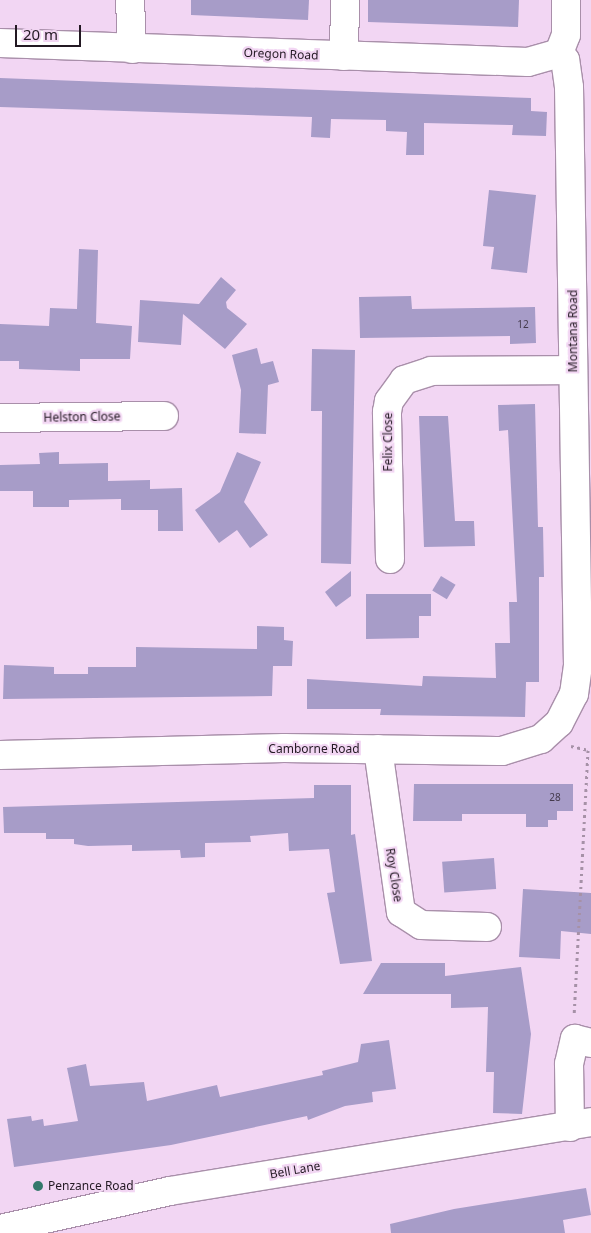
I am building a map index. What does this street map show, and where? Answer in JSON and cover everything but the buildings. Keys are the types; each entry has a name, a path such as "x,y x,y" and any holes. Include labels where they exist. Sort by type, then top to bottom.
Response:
{"street":[{"path":"130,0 132,49"},
{"path":"344,56 345,0"},
{"path":"559,53 566,35 566,0"},
{"name":"Oregon Road","path":"0,43 528,62 559,53"},
{"name":"Montana Road","path":"559,53 565,60 569,87 582,213 573,370 578,666"},
{"name":"Felix Close","path":"390,560 387,412 400,385 415,374 431,371 573,370"},
{"name":"Helston Close","path":"0,418 164,416"},
{"name":"Camborne Road","path":"0,755 378,748 502,751 541,739 559,723 572,702 578,666"},
{"name":"Roy Close","path":"378,748 401,912 421,925 487,926"},
{"path":"581,1124 569,1064 583,1041"},
{"name":"Bell Lane","path":"0,1228 170,1191 581,1124"}],"path":[{"path":"541,739 588,750 583,1041"}],"place":[{"name":"Penzance Road","path":"38,1186"}]}
